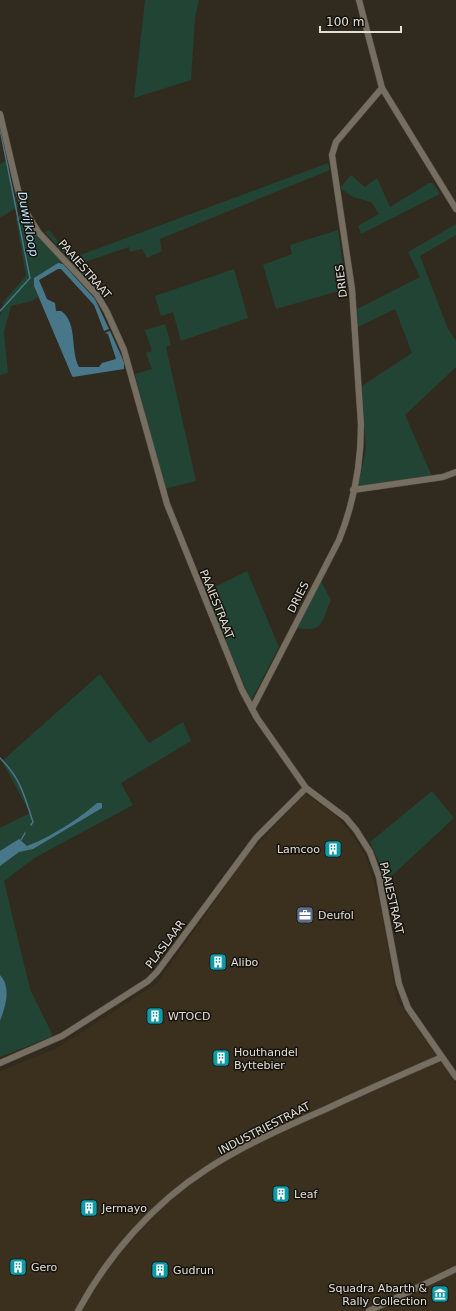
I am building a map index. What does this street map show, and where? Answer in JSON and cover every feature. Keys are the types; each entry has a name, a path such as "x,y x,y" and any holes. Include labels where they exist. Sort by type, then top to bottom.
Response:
{"street":[{"path":"359,0 382,88 456,209"},
{"name":"DRIES","path":"252,709 339,540 349,514 361,447 361,425 352,289 332,155 336,142 382,88"},
{"name":"PAAIESTRAAT","path":"0,114 18,190 26,212 39,233 97,295 107,312 124,350 167,504 231,665 252,709 306,788 346,818 356,830 370,852 378,877 398,984 403,998 456,1077"},
{"path":"353,490 443,477 456,472"},
{"name":"PLASLAAR","path":"0,1063 62,1036 148,981 157,972 256,838 306,788"},
{"name":"INDUSTRIESTRAAT","path":"78,1311 101,1273 135,1232 170,1197 206,1169 258,1139 442,1057"},
{"path":"369,1311 456,1269"}],"shaded area":[{"path":"305,794 334,814 349,830 366,857 380,903 397,1000 456,1083 456,1311 0,1311 0,1071 57,1048 157,983 247,856"}],"green space":[{"path":"145,0 199,0 195,18 191,80 134,98"},
{"path":"6,161 18,207 0,218 0,164"},
{"path":"328,163 330,170 160,239 162,251 147,258 142,249 130,252 129,247 79,264 107,294 101,296 45,232 49,230 72,258"},
{"path":"351,175 365,187 377,178 390,207 429,183 433,183 440,194 361,234 358,226 379,214 371,202 353,197 340,188"},
{"path":"23,214 28,223 95,295 101,307 82,283 61,263 34,278 34,286 38,297 32,301 11,306 4,332 8,373 0,375 0,316 4,301 26,276 16,218"},
{"path":"456,224 456,235 420,256 448,329 456,341 456,367 405,415 432,476 358,486 366,449 362,386 412,353 395,309 358,327 357,309 420,277 408,252"},
{"path":"338,230 346,289 276,309 263,265 292,254 290,245"},
{"path":"234,269 248,318 181,341 173,312 161,316 155,296"},
{"path":"165,324 171,345 166,347 196,481 165,489 135,374 152,369 146,353 152,351 145,330"},
{"path":"247,571 279,647 251,701 205,592"},
{"path":"321,581 331,600 323,620 317,627 312,629 297,628"},
{"path":"100,674 149,743 183,722 191,741 121,783 133,805 36,857 4,881 30,989 53,1036 0,1057 0,828 30,813 2,761"},
{"path":"432,791 454,818 384,883 378,860 370,842"}],"water":[{"path":"58,263 63,264 95,299 109,329 104,331 94,305 61,269 58,269 39,280 47,299 55,303 56,311 61,311 70,322 76,360 79,367 99,367 102,363 116,359 108,334 105,333 110,331 124,362 124,369 72,376 34,286 34,278"},
{"path":"97,803 102,803 102,808 33,849 19,852 0,866 0,851 19,839 27,846 45,838 73,822"},
{"path":"0,975 4,980 7,992 0,1021"}],"waterway":[{"name":"Duwijkloop","path":"0,129 30,278 0,311"},
{"name":"Duwijkloop","path":"0,758 13,773 21,788 33,822 31,825"},
{"name":"Duwijkloop","path":"21,840 25,833"}],"place":[{"name":"Lamcoo","path":"333,849"},
{"name":"Deufol","path":"305,915"},
{"name":"Alibo","path":"218,962"},
{"name":"WTOCD","path":"155,1016"},
{"name":"Houthandel Byttebier","path":"221,1058"},
{"name":"Leaf","path":"281,1194"},
{"name":"Jermayo","path":"89,1208"},
{"name":"Gero","path":"18,1267"},
{"name":"Gudrun","path":"160,1270"},
{"name":"Squadra Abarth & Rally Collection","path":"440,1294"}]}
